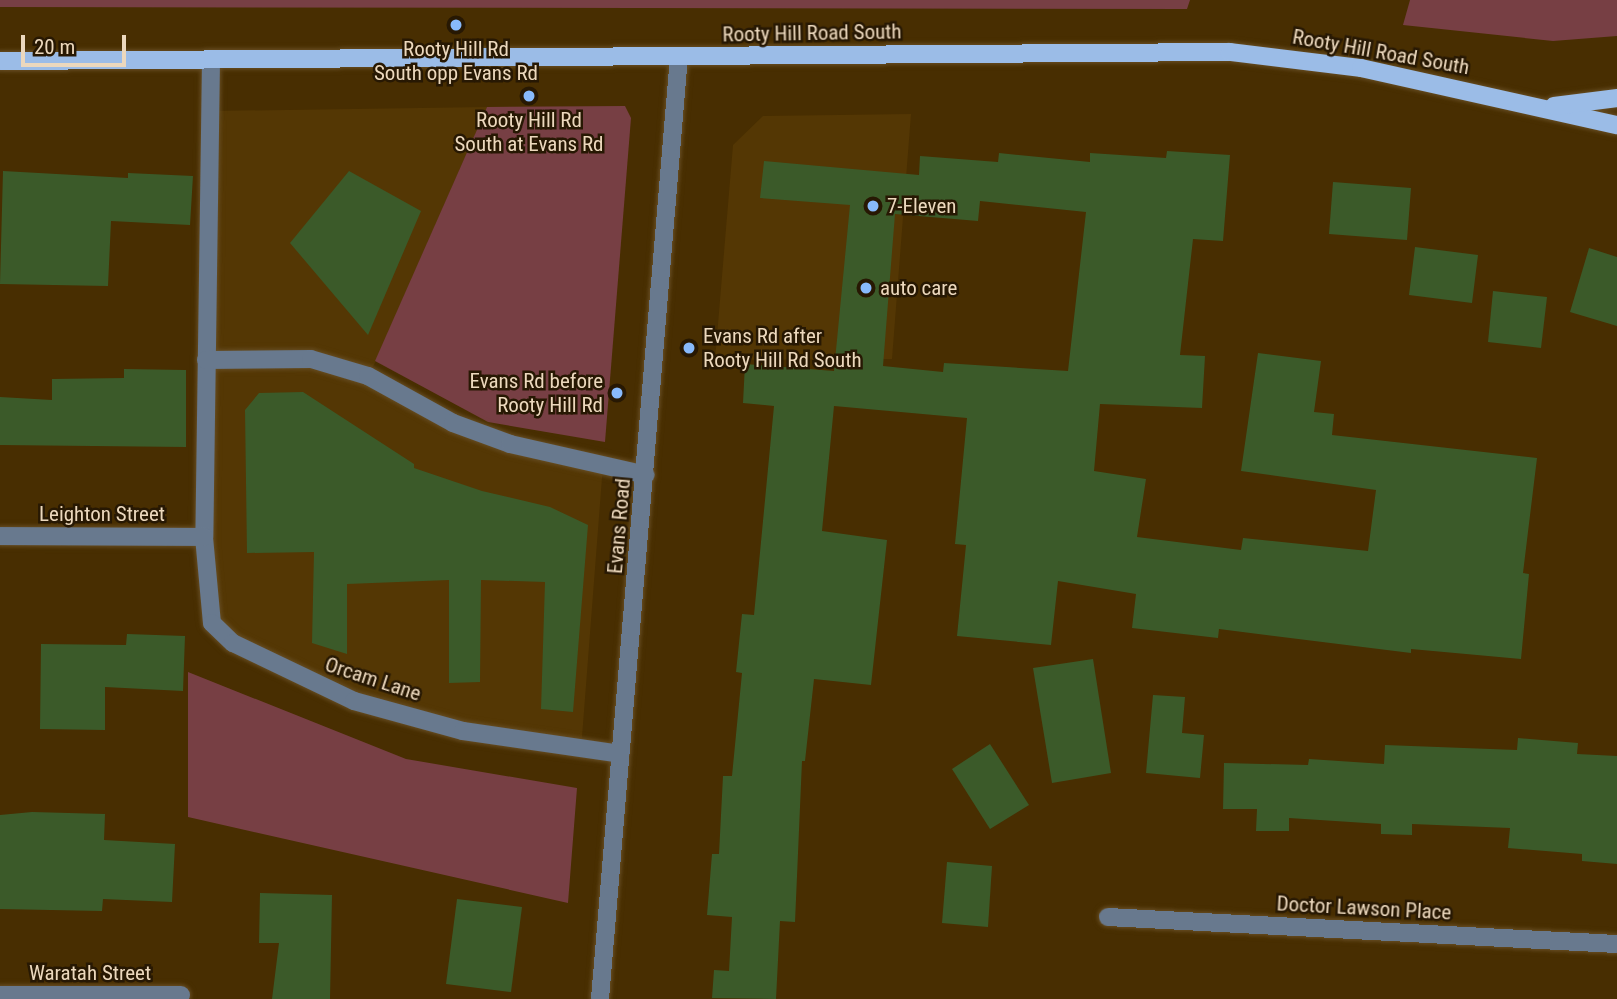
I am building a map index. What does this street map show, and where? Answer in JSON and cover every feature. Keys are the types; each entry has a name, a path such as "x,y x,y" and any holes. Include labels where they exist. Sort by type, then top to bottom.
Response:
{"main road":[{"name":"Rooty Hill Road South","path":"0,61 1230,52 1361,68 1617,125"},
{"path":"1544,107 1617,98"}],"street":[{"name":"Evans Road","path":"600,999 679,57"},
{"name":"Orcam Lane","path":"211,60 204,537 212,623 233,643 300,678 354,701 463,731 620,754"},
{"path":"206,360 259,356 321,361 369,376 453,423 510,444 646,475"},
{"name":"Leighton Street","path":"0,536 204,537"},
{"name":"Doctor Lawson Place","path":"1108,917 1617,944"},
{"name":"Waratah Street","path":"0,995 181,995"}],"shaded area":[{"path":"0,0 1190,0 1187,9 0,7"},
{"path":"1410,0 1617,0 1617,36 1553,41 1403,25"},
{"path":"625,106 631,118 605,442 488,422 375,361 487,107"},
{"path":"487,107 369,376 453,423 603,465 581,750 354,701 212,623 211,111"},
{"path":"911,114 892,359 715,360 733,145 763,116"},
{"path":"188,672 406,759 577,788 568,903 188,817"}],"building":[{"path":"1167,151 1230,155 1223,241 1193,239 1180,355 1205,356 1202,408 1100,404 1094,471 1146,479 1137,537 1241,550 1243,538 1368,551 1376,490 1241,471 1258,353 1321,361 1314,412 1334,414 1332,435 1537,458 1523,573 1529,574 1521,659 1411,649 1411,653 1219,629 1218,638 1132,628 1136,594 1058,581 1051,645 957,636 966,545 955,544 967,418 834,406 822,531 887,540 871,685 814,679 805,761 802,761 795,922 780,921 776,999 712,998 714,970 729,971 732,917 707,915 712,854 719,854 723,776 732,776 742,673 736,672 742,614 754,615 774,406 743,403 745,364 834,371 850,205 760,198 764,161 919,175 920,156 998,162 999,153 1090,162 1090,153 1166,158","holes":["980,201 1086,212 1068,371 944,363 943,372 883,366 895,214 978,221"]},
{"path":"3,171 128,178 128,173 193,176 190,225 111,221 108,286 0,284"},
{"path":"349,171 421,211 368,335 290,243"},
{"path":"1333,182 1411,188 1407,240 1329,234"},
{"path":"1415,247 1478,255 1472,303 1409,295"},
{"path":"1589,248 1617,257 1617,326 1570,312"},
{"path":"1493,291 1547,297 1541,348 1488,342"},
{"path":"124,369 186,370 186,447 0,445 0,397 52,400 52,379 124,378"},
{"path":"303,392 414,464 414,468 482,491 550,507 588,525 573,712 541,709 545,582 481,580 480,682 449,683 449,580 347,584 347,654 312,643 314,552 247,553 245,410 259,393"},
{"path":"127,634 185,636 183,691 105,687 105,730 40,729 41,644 126,645"},
{"path":"1093,659 1111,773 1052,783 1033,668"},
{"path":"1153,695 1185,697 1182,733 1204,735 1200,778 1146,773"},
{"path":"1518,738 1578,743 1577,754 1617,756 1617,864 1582,861 1582,854 1508,848 1510,828 1412,824 1412,835 1381,834 1381,824 1289,818 1289,831 1256,831 1257,809 1223,809 1224,763 1308,765 1309,759 1384,764 1385,745 1517,750"},
{"path":"990,744 1029,805 990,829 952,769"},
{"path":"32,812 105,814 104,840 175,844 172,902 103,899 102,911 0,909 0,815"},
{"path":"947,862 992,866 988,927 942,923"},
{"path":"260,893 332,895 330,999 272,999 279,943 259,943"},
{"path":"457,899 522,907 511,992 446,984"}],"place":[{"name":"Rooty Hill Rd South opp Evans Rd","path":"456,25"},
{"name":"Rooty Hill Rd South at Evans Rd","path":"529,96"},
{"name":"7-Eleven","path":"873,206"},
{"name":"auto care","path":"866,288"},
{"name":"Evans Rd after Rooty Hill Rd South","path":"689,348"},
{"name":"Evans Rd before Rooty Hill Rd","path":"617,393"}]}
